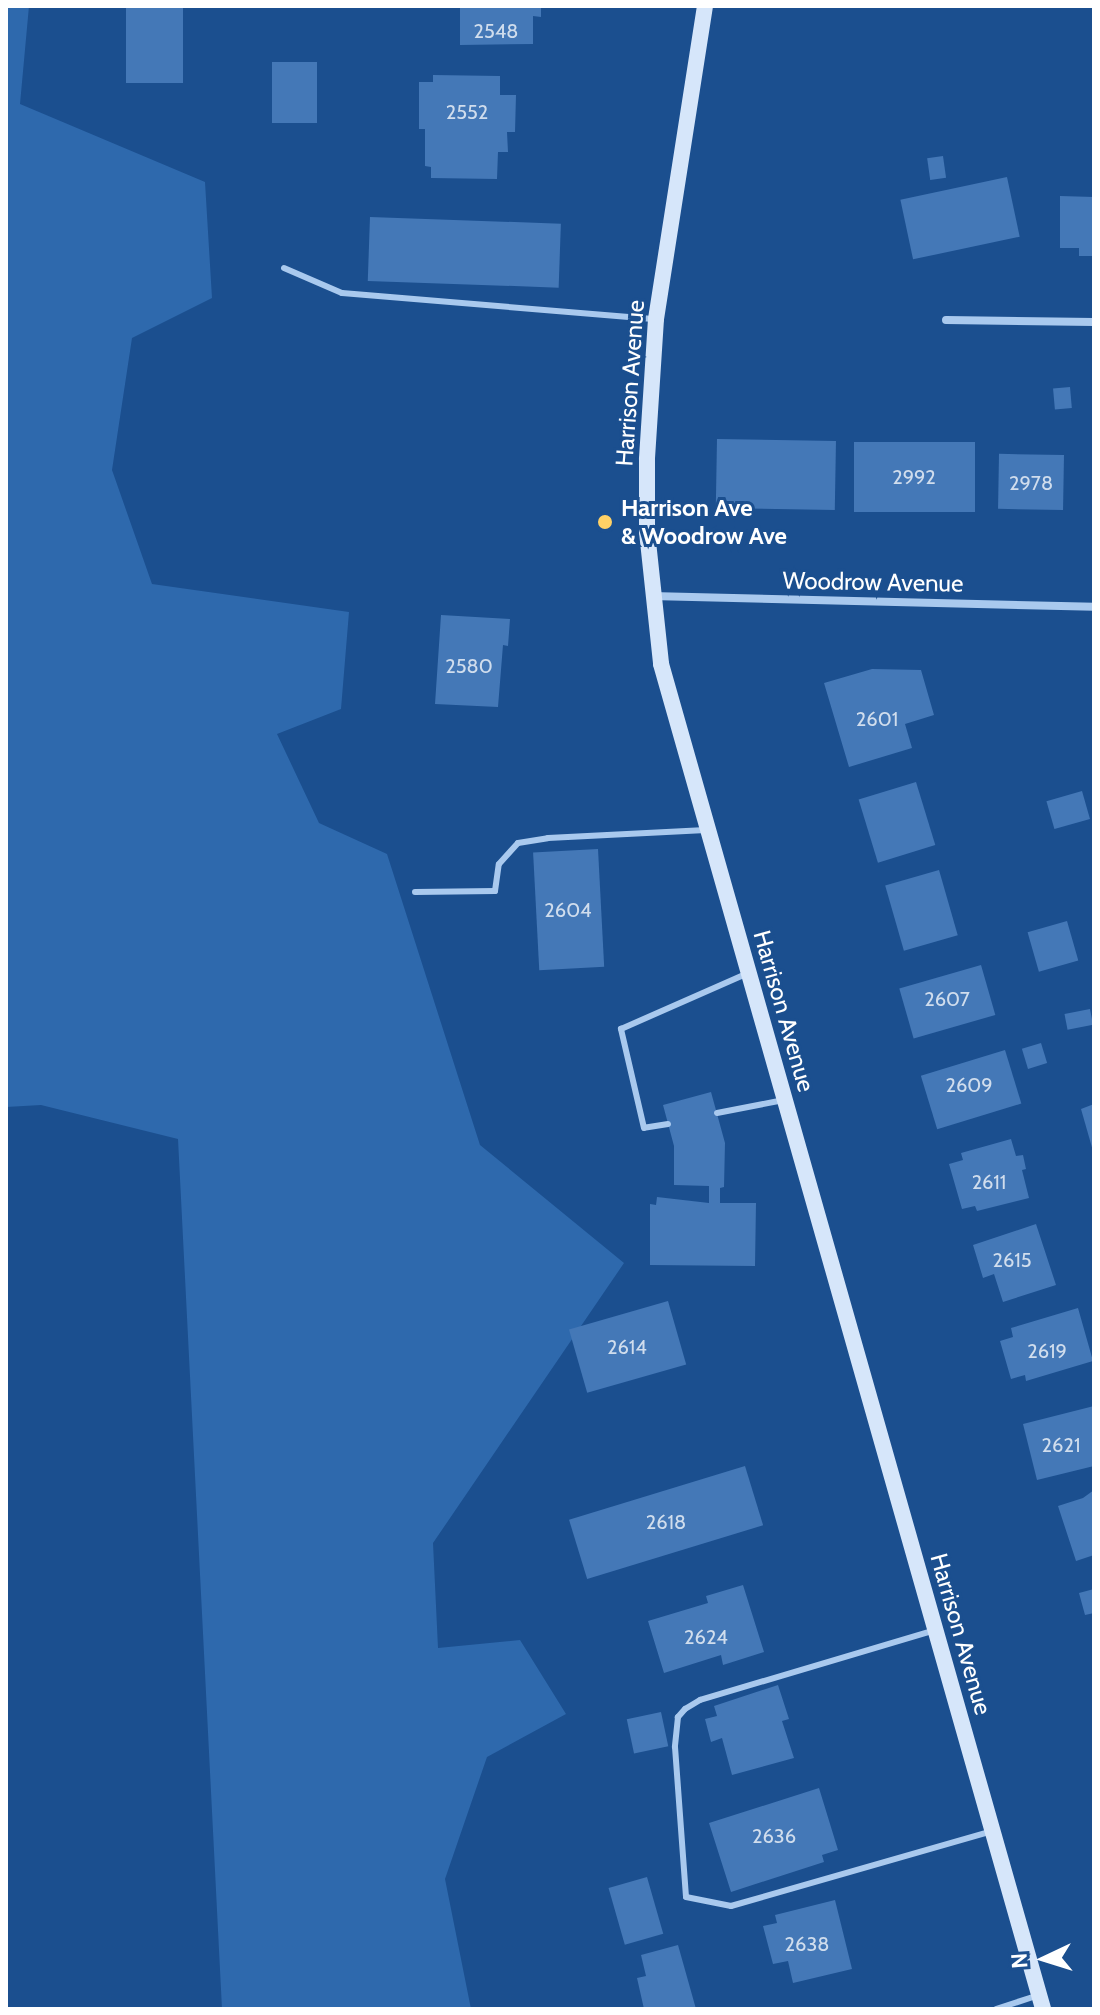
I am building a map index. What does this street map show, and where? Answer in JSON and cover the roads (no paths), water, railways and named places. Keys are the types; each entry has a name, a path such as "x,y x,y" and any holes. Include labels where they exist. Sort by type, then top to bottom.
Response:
{"main road":[{"name":"Harrison Avenue","path":"705,6 656,319 647,460 651,596 661,664 1041,2002"}],"street":[{"path":"946,320 1094,322"},
{"name":"Woodrow Avenue","path":"651,596 1094,607"}],"lane":[{"path":"284,268 342,293 656,319"},
{"path":"415,892 495,891 499,864 518,843 548,838 708,830"},
{"path":"668,1124 644,1128 621,1029 748,973"},
{"path":"717,1113 784,1100"},
{"path":"935,1630 700,1700 685,1709 678,1717 675,1747 686,1897 731,1906 993,1831"},
{"path":"996,2009 1041,2002"}],"place":[{"name":"Harrison Ave & Woodrow Ave","path":"605,522"}]}
